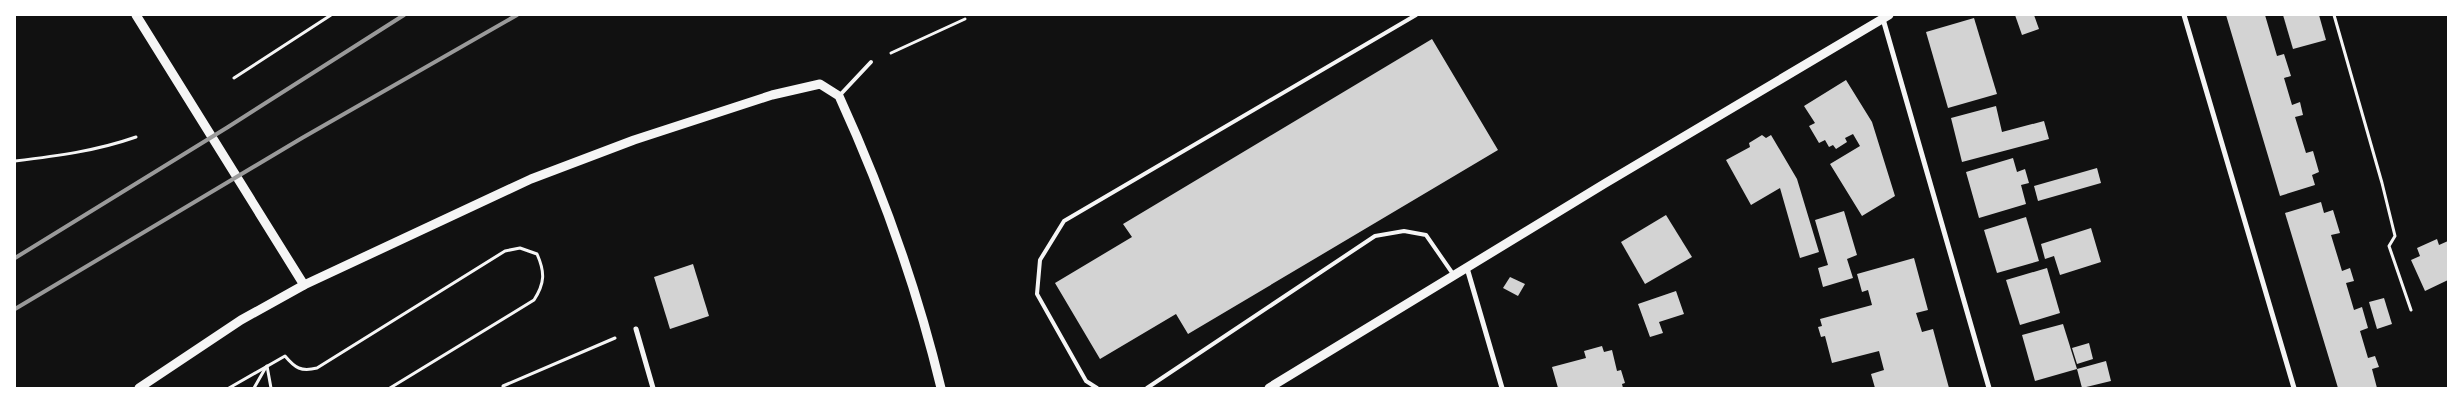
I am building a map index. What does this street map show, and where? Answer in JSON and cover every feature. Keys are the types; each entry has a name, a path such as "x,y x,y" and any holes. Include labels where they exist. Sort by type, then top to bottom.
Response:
{"street":[{"path":"136,15 304,286"},
{"path":"2184,15 2294,388"},
{"path":"1269,388 1886,17 1989,388"},
{"path":"139,388 241,320 304,286 531,179 634,140 772,95 820,84 839,96 894,230 930,340 941,388"},
{"path":"1467,268 1502,388"},
{"path":"636,329 653,388"}],"lane":[{"path":"1097,388 1086,381 1037,294 1040,260 1064,221 1416,15"},
{"path":"839,96 871,62"},
{"path":"1147,388 1375,236 1404,231 1426,235 1454,276"}],"path":[{"path":"234,78 331,15"},
{"path":"2334,15 2382,183 2395,236 2389,246 2411,310"},
{"path":"871,62 965,19"},
{"path":"15,160 62,156 104,148 136,137"},
{"path":"229,388 284,356 294,368 305,371 316,368 505,251 520,248 537,254 543,268 543,286 534,300 390,388"},
{"path":"503,388 503,386 636,329"},
{"path":"254,388 266,365"},
{"path":"266,365 272,388"}],"building":[{"path":"2015,15 2034,15 2039,29 2022,35"},
{"path":"2226,15 2265,15 2277,56 2284,54 2291,76 2284,78 2292,105 2300,102 2303,115 2295,117 2306,153 2313,151 2319,172 2312,175 2315,185 2280,196"},
{"path":"2283,15 2319,15 2326,40 2293,49"},
{"path":"1974,18 1997,94 1948,108 1926,32"},
{"path":"1432,39 1498,150 1188,334 1176,314 1100,359 1055,283 1132,237 1123,224"},
{"path":"1846,80 1872,122 1895,196 1862,216 1830,164 1860,146 1853,134 1845,138 1847,142 1836,149 1833,145 1829,147 1825,140 1819,143 1809,126 1815,123 1804,106"},
{"path":"1996,106 2002,132 2044,121 2049,139 1962,162 1951,118"},
{"path":"1762,135 1766,138 1771,135 1797,179 1819,252 1800,258 1780,188 1751,205 1726,160 1750,147 1749,143"},
{"path":"2013,158 2017,172 2025,169 2029,183 2021,185 2026,204 1979,218 1966,172"},
{"path":"2097,168 2101,183 2038,201 2034,186"},
{"path":"2321,202 2324,213 2333,210 2340,233 2331,235 2342,271 2350,268 2354,281 2346,283 2354,310 2362,307 2368,328 2360,331 2368,358 2375,356 2379,367 2372,369 2377,388 2338,388 2285,213"},
{"path":"1844,211 1857,255 1847,259 1853,278 1823,287 1818,268 1828,265 1815,220"},
{"path":"1666,215 1692,257 1645,284 1621,242"},
{"path":"2026,217 2039,261 1997,273 1984,230"},
{"path":"2091,228 2101,262 2060,275 2054,256 2045,259 2041,244"},
{"path":"2437,239 2439,245 2448,241 2448,280 2425,291 2411,260 2420,256 2417,248"},
{"path":"1914,258 1928,310 1916,313 1922,332 1933,329 1949,388 1875,388 1871,374 1884,370 1879,351 1832,363 1825,336 1821,337 1818,327 1822,326 1820,319 1872,305 1868,290 1862,292 1857,274"},
{"path":"693,264 709,316 670,329 654,277"},
{"path":"2047,268 2060,313 2020,325 2006,280"},
{"path":"1510,277 1525,284 1518,296 1503,288"},
{"path":"1676,291 1684,314 1659,322 1663,333 1650,337 1638,304"},
{"path":"2384,298 2392,324 2377,329 2369,302"},
{"path":"2063,324 2077,369 2035,381 2022,335"},
{"path":"2089,343 2093,359 2077,364 2072,348"},
{"path":"1602,346 1604,352 1612,350 1617,371 1621,370 1625,383 1622,384 1623,388 1558,388 1552,367 1586,358 1584,351"},
{"path":"2106,361 2111,381 2082,388 2077,369"}],"railway":[{"path":"15,258 228,127 404,15"},
{"path":"15,309 302,138 517,15"}]}
